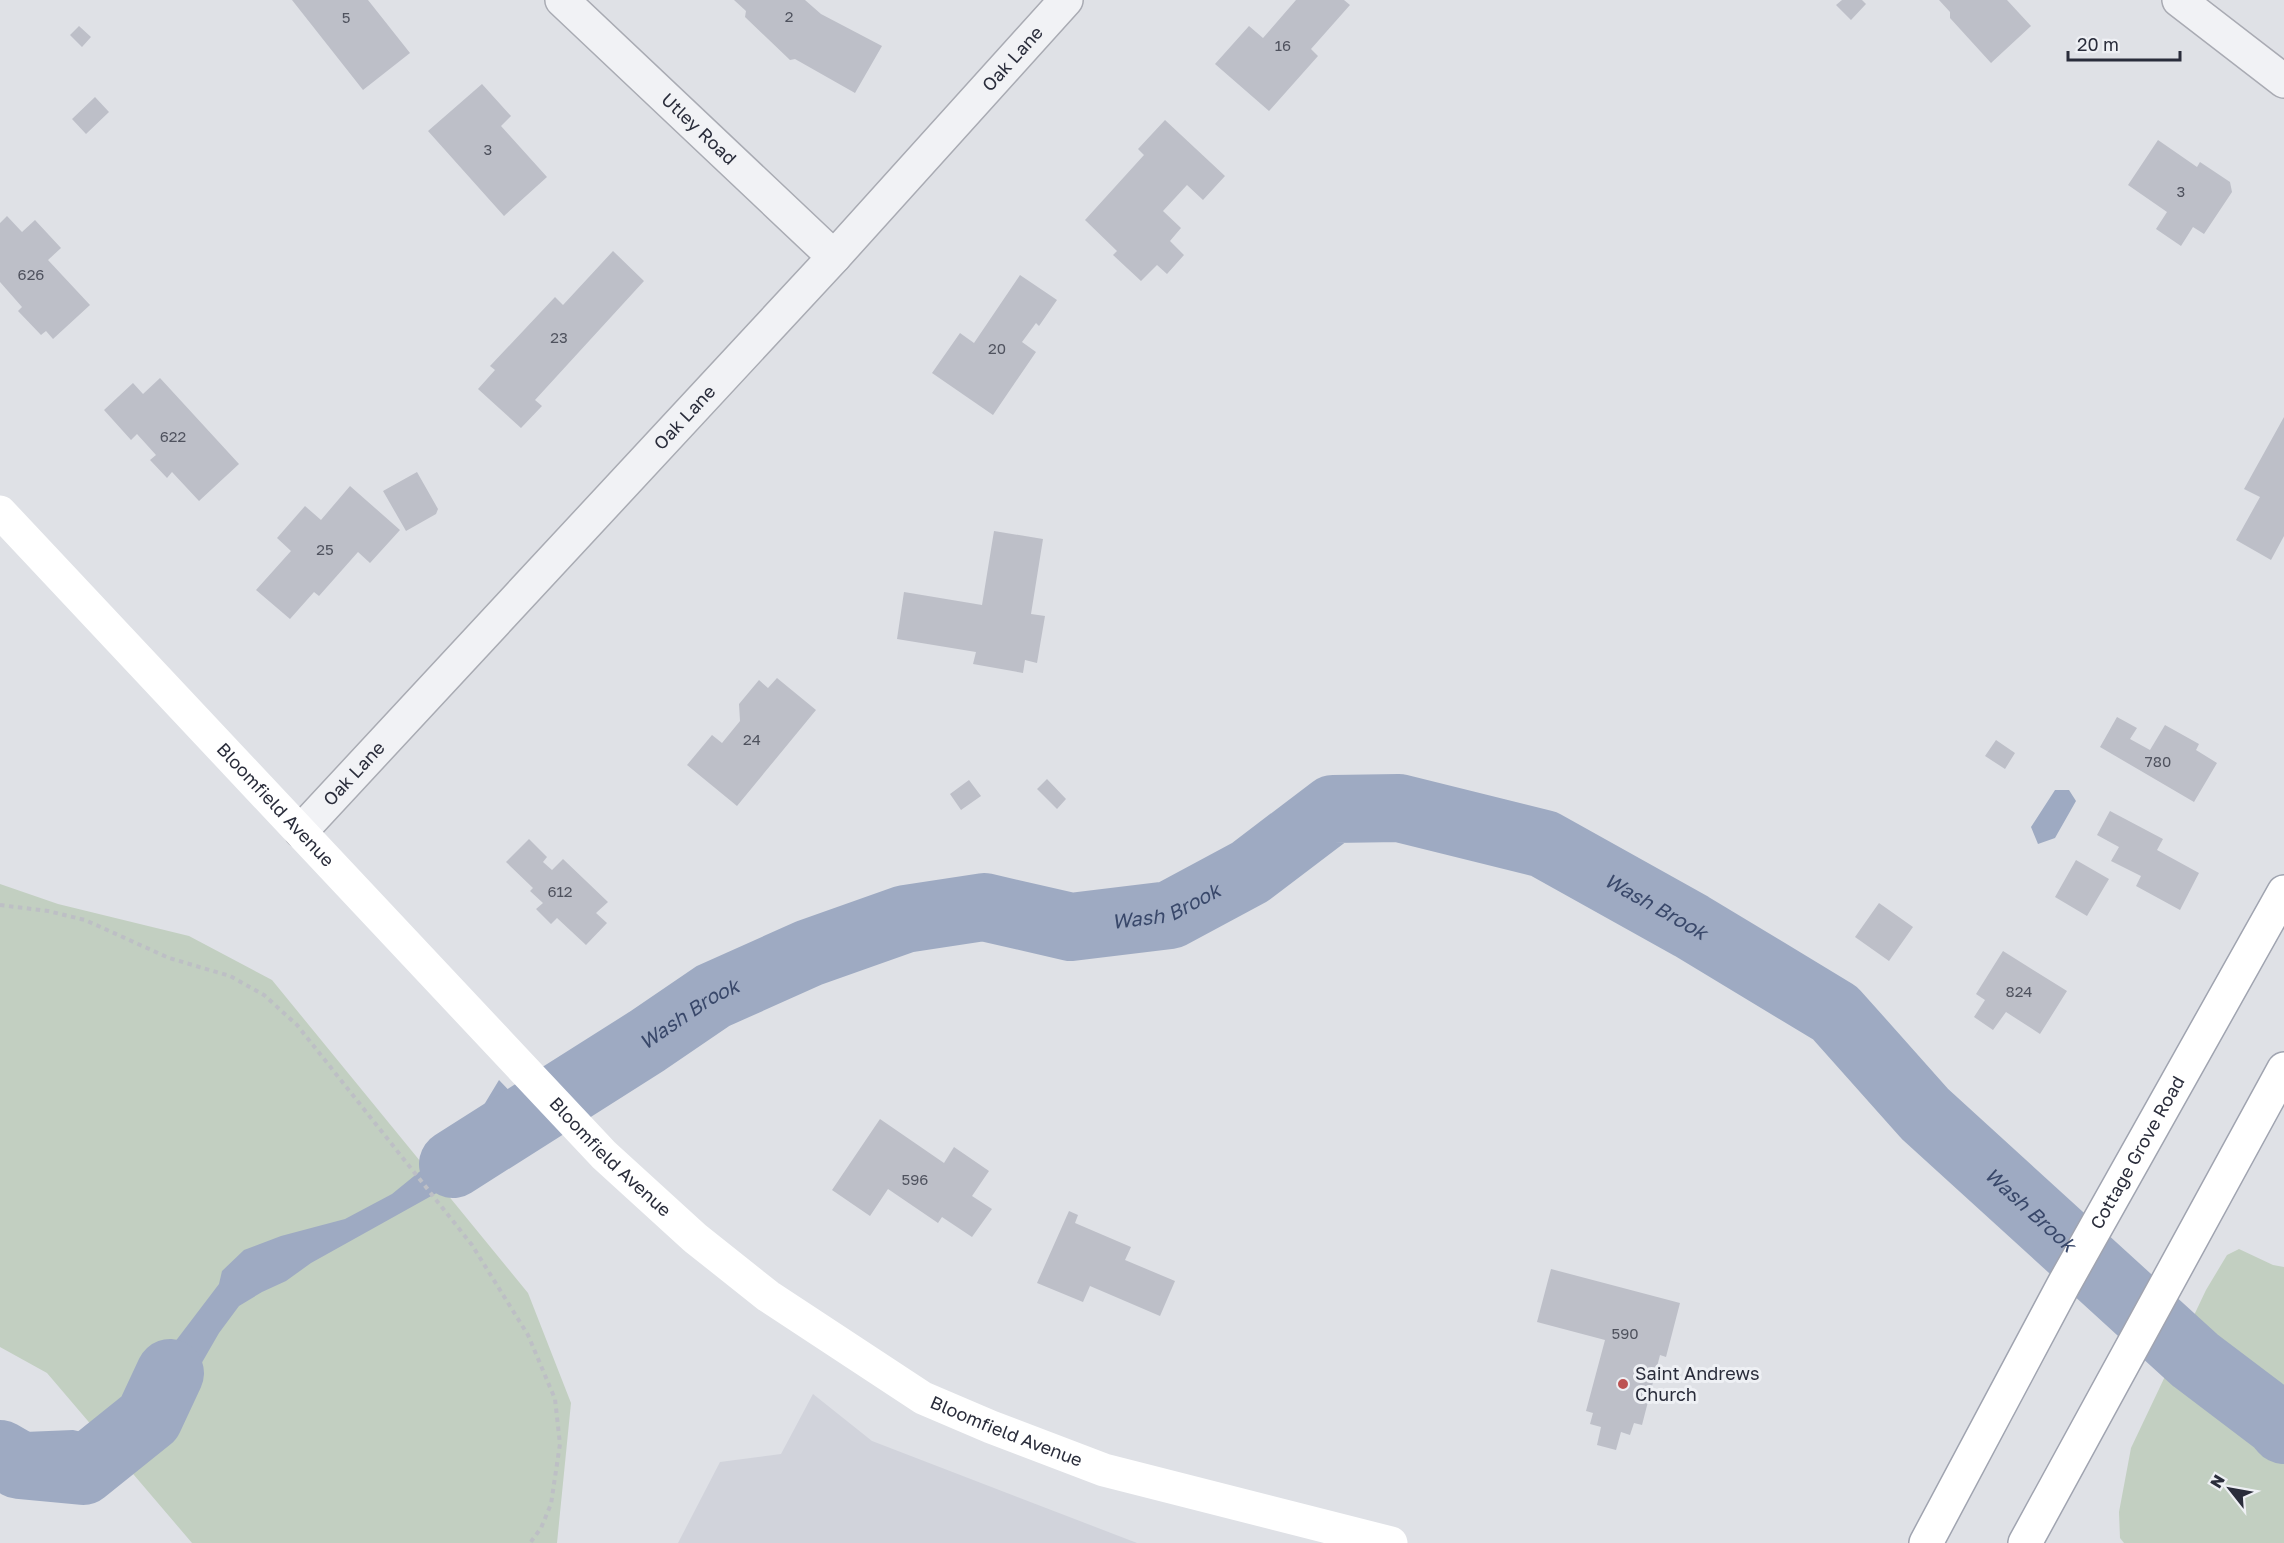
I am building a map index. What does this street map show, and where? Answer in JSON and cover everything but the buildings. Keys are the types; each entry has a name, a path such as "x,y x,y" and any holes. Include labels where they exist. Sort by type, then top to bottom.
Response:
{"main road":[{"name":"Bloomfield Avenue","path":"0,512 604,1155 695,1238 768,1296 923,1398 992,1427 1104,1470 1391,1543"},
{"name":"Cottage Grove Road","path":"1926,1543 2064,1284 2284,892"},
{"path":"2025,1543 2284,1070"}],"street":[{"name":"Utley Road","path":"562,0 834,257"},
{"name":"Oak Lane","path":"301,831 834,257 1066,0"},
{"path":"2180,0 2284,81"}],"path":[{"path":"0,905 48,911 85,920 169,958 230,976 264,995 297,1025 472,1245 528,1335 555,1399 560,1444 551,1504 541,1528 530,1543"}],"shaded area":[{"path":"813,1394 872,1441 1137,1543 678,1543 720,1462 781,1454"}],"green space":[{"path":"0,884 58,904 189,936 272,980 528,1293 571,1403 557,1543 192,1543 47,1373 0,1347"},
{"path":"2239,1249 2273,1265 2284,1267 2284,1543 2124,1543 2120,1538 2119,1512 2131,1448 2206,1290 2227,1255"}],"water":[{"path":"2055,790 2069,790 2076,801 2055,838 2038,844 2031,827"},
{"path":"499,1080 544,1127 451,1185 239,1306 219,1333 170,1418 152,1433 125,1443 71,1456 47,1472 32,1475 0,1466 0,1433 73,1430 91,1434 132,1413 147,1395 162,1359 219,1284 222,1271 244,1250 281,1236 345,1219 392,1194 467,1133"}],"waterway":[{"name":"Wash Brook","path":"453,1164 647,1041 713,996 809,953 905,919 984,907 1071,927 1170,915 1250,872 1333,809 1399,808 1544,844 1691,926 1835,1013 1925,1114 2195,1360 2284,1430"},
{"name":"Wash Brook","path":"0,1454 19,1465 83,1471 149,1418 170,1373"}],"place":[{"name":"Saint Andrews Church","path":"1623,1384"}]}
